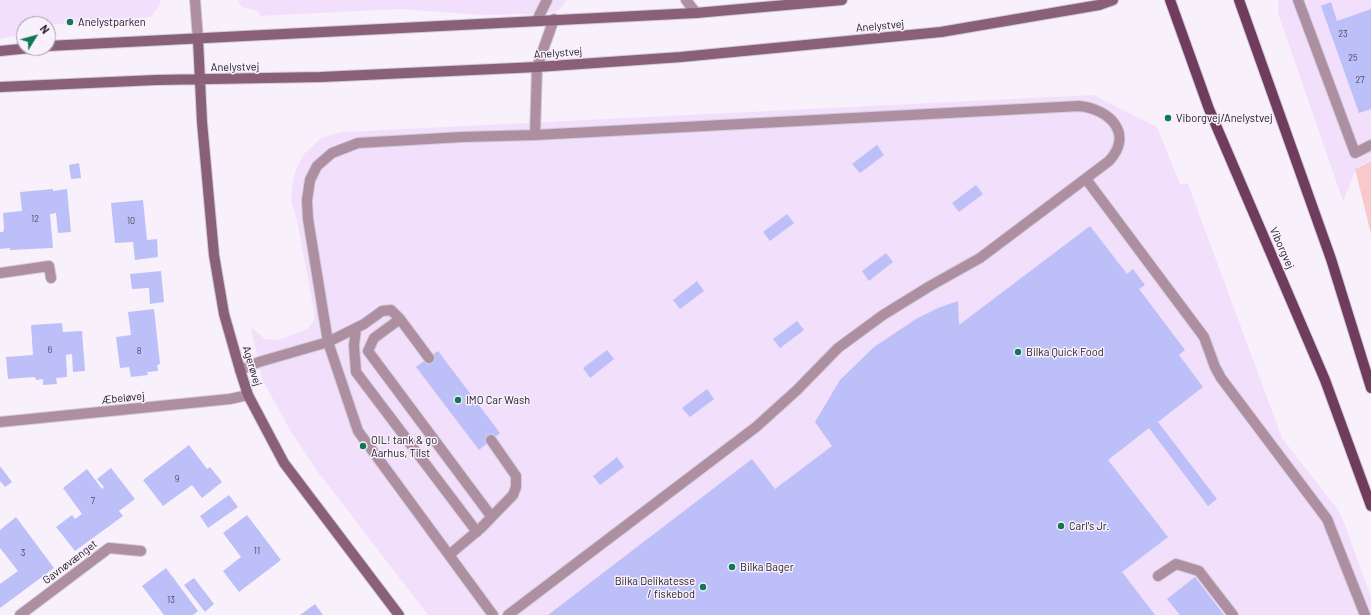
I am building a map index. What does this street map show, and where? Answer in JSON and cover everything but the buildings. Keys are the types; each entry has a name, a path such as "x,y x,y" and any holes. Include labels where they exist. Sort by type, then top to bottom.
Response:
{"main road":[{"name":"Viborgvej","path":"1170,0 1209,109 1325,380 1371,506"},
{"path":"1239,0 1331,259 1371,388"}],"street":[{"path":"195,0 198,39"},
{"path":"537,20 547,0"},
{"path":"686,0 696,13"},
{"path":"56,46 554,19 696,13 842,0"},
{"name":"Anelystvej","path":"0,87 199,79 321,77 537,67 682,57 941,32 1099,5 1113,0"},
{"path":"1298,0 1355,153 1371,145"},
{"path":"534,135 537,67 554,19"},
{"name":"Agerøvej","path":"198,39 199,79 214,255 224,314 248,395 284,463 399,615"},
{"path":"0,51 16,49"},
{"path":"493,615 358,431 328,342 308,219 307,200 310,180 317,166 332,153 358,143 462,136 534,135 1079,106 1098,110 1107,116 1119,134 1120,144 1116,153 1086,179 980,258 882,315 838,348 797,390 756,427 508,615"},
{"path":"1086,179 1204,338 1215,367 1221,378 1324,514 1334,535 1365,615"},
{"path":"0,273 49,266 51,278"},
{"path":"240,370 259,362 328,342 356,328 382,311 391,310 400,319 429,358"},
{"path":"400,319 374,338 368,352 492,516"},
{"path":"356,328 354,346 356,372 477,532"},
{"name":"Æbeløvej","path":"0,422 224,399 248,395"},
{"path":"449,555 477,532 513,495 516,487 516,476 491,440"},
{"name":"Gavnøvænget","path":"20,615 109,548 142,551"},
{"path":"1158,576 1176,564 1199,570 1233,615"}],"shaded area":[{"path":"0,0 161,0 151,17 56,24 56,16 16,16 16,36 0,39"},
{"path":"238,0 567,0 557,12 534,14 482,15 400,9 260,16 258,11 242,7"},
{"path":"1278,0 1371,0 1371,160 1357,167 1343,201 1278,13"},
{"path":"1093,95 1157,127 1180,184 1188,184 1282,438 1338,510 1344,522 1371,597 1371,615 428,615 318,472 290,430 262,379 251,327 265,339 278,340 307,329 315,317 297,220 291,200 292,187 296,169 304,154 320,139 333,134 344,132"},
{"path":"1371,161 1371,234 1355,169"}],"place":[{"name":"Anelystparken","path":"70,22"},
{"name":"Viborgvej/Anelystvej","path":"1168,118"},
{"name":"Bilka Quick Food","path":"1018,352"},
{"name":"IMO Car Wash","path":"458,400"},
{"name":"OIL! tank & go Aarhus, Tilst","path":"363,446"},
{"name":"Carl's Jr.","path":"1061,526"},
{"name":"Bilka Bager","path":"732,567"},
{"name":"Bilka Delikatesse / fiskebod","path":"703,587"}]}
